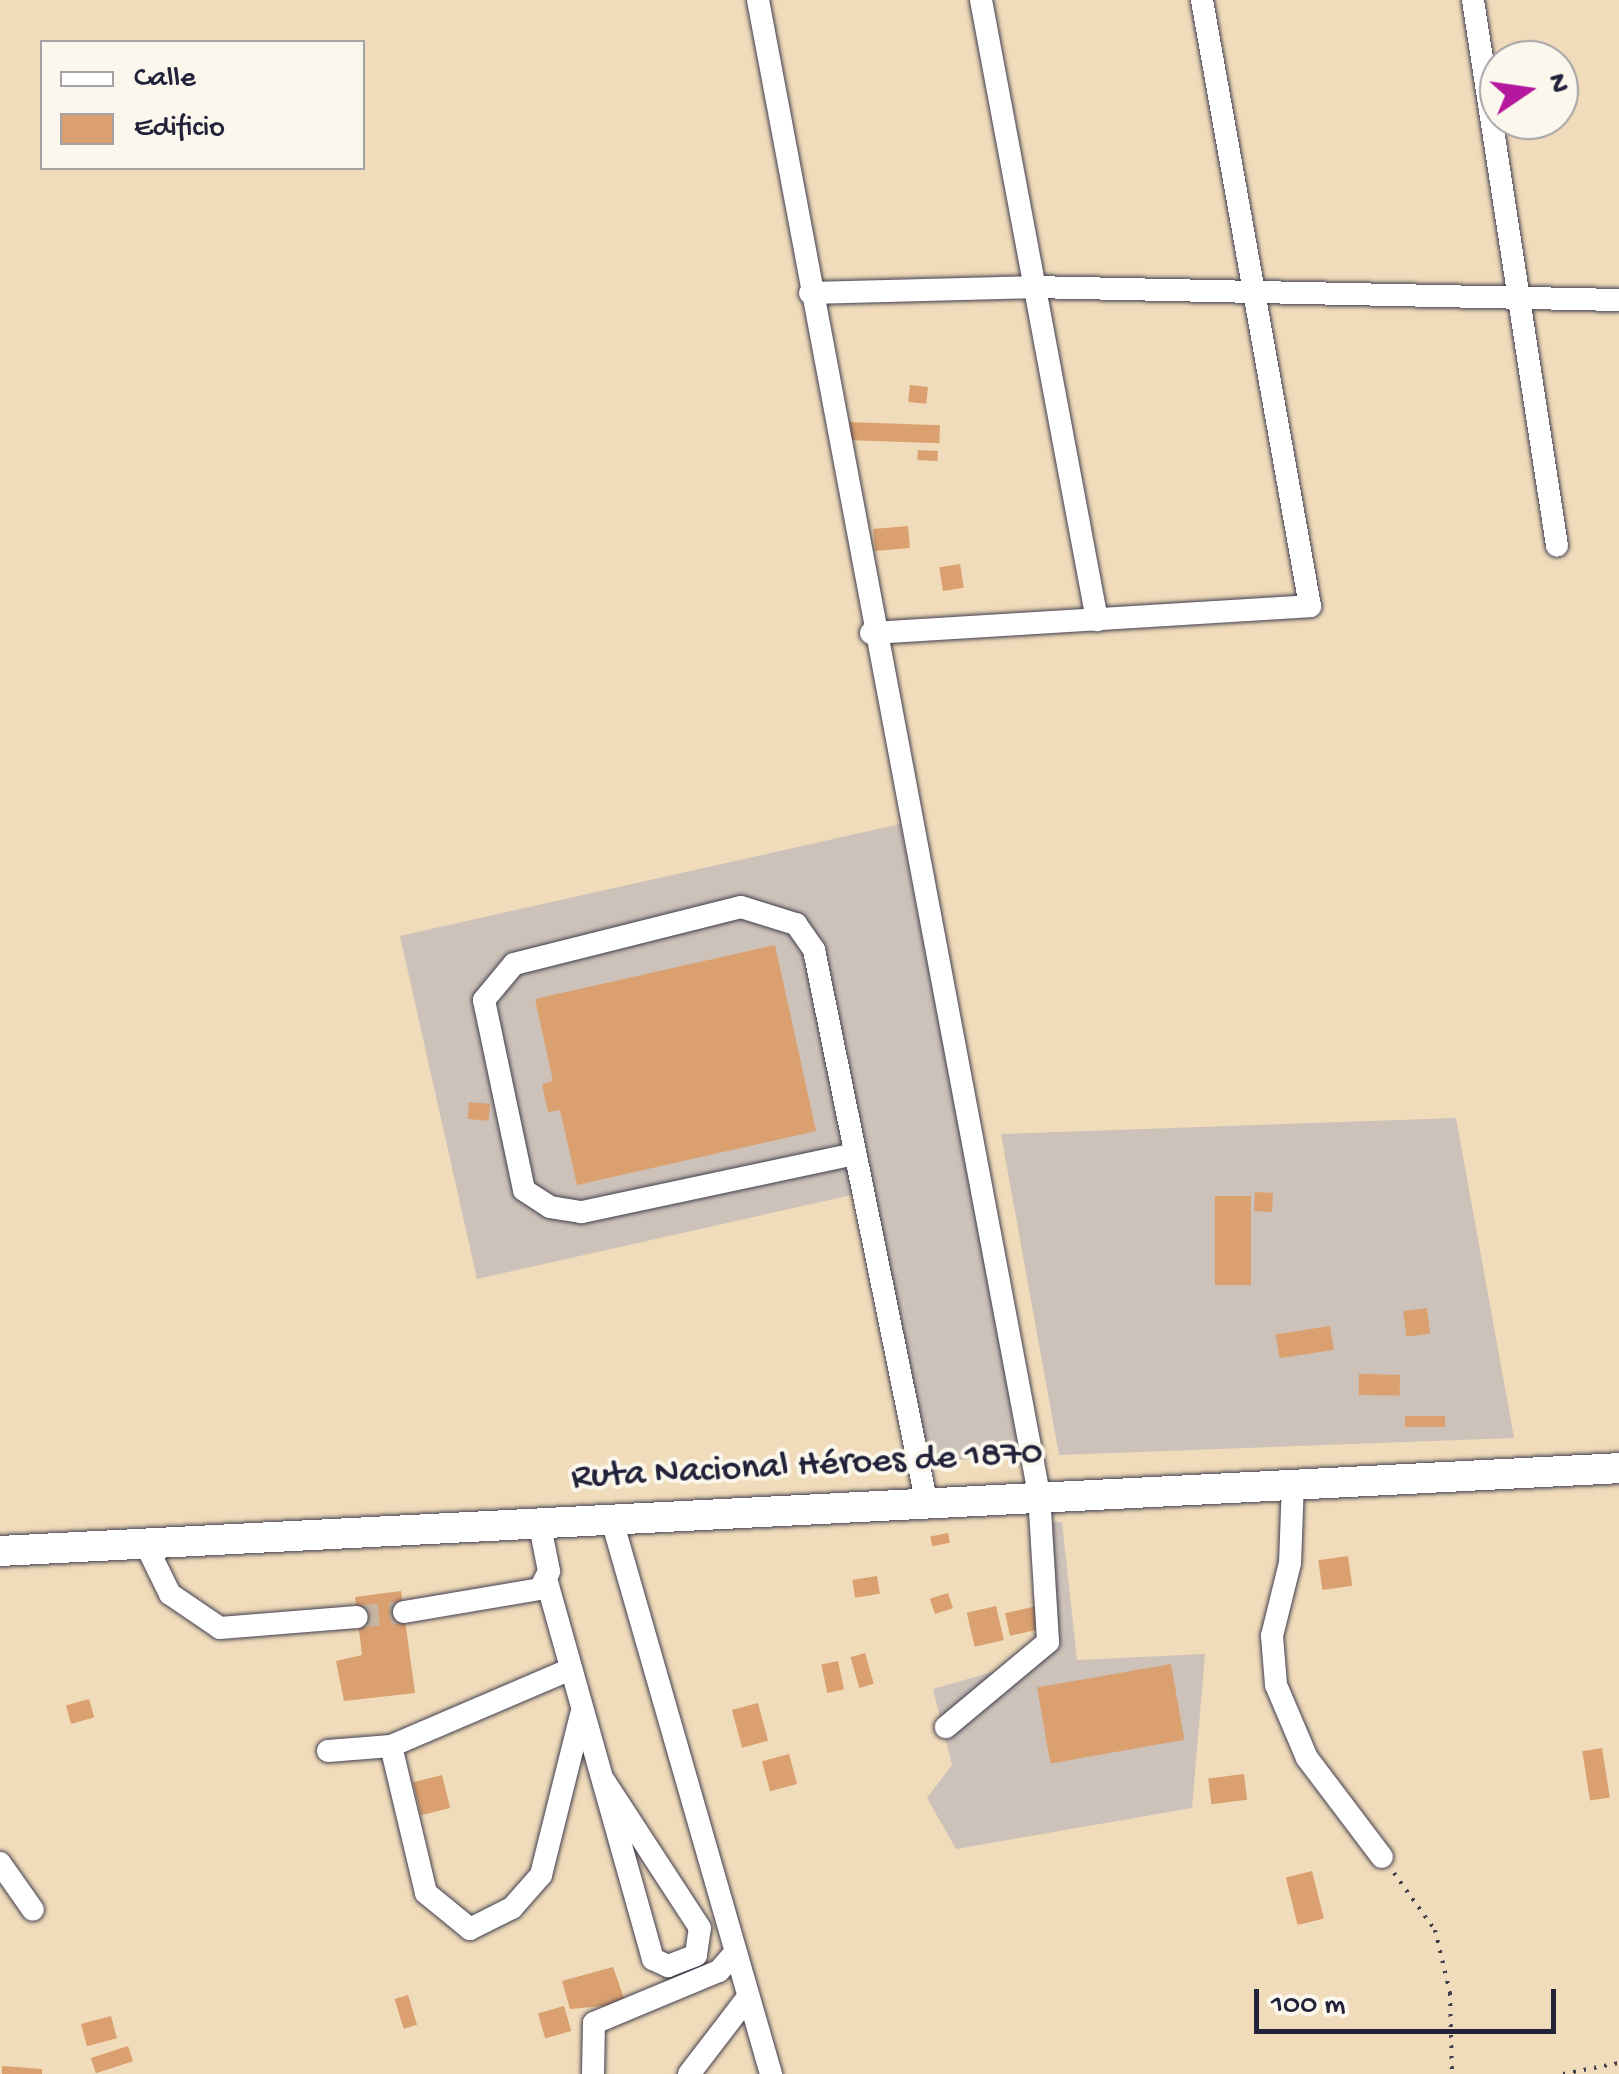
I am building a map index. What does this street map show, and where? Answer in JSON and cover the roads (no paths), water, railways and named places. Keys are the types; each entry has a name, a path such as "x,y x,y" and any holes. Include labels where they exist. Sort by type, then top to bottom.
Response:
{"highway":[{"name":"Ruta Nacional Héroes de 1870","path":"0,1550 1040,1494 1619,1468"}],"street":[{"path":"758,0 871,633 1040,1494 1048,1642 946,1727"},
{"path":"981,0 1097,620"},
{"path":"871,633 1310,606 1259,295 1202,0"},
{"path":"1473,0 1557,546"},
{"path":"810,293 1032,287 1619,300"},
{"path":"850,1155 581,1212 550,1207 524,1190 484,1000 514,964 741,907 772,912 814,950 850,1155 926,1500"},
{"path":"1293,1482 1290,1563 1272,1636 1276,1685 1307,1758 1382,1857"},
{"path":"611,1517 731,1957 771,2074"},
{"path":"539,1521 547,1582 653,1959 668,1966 696,1955 700,1928 604,1781"},
{"path":"144,1541 170,1594 220,1628 357,1618"},
{"path":"404,1612 547,1582"},
{"path":"328,1751 391,1746 571,1669"},
{"path":"391,1746 426,1893 470,1929 512,1908 541,1876 582,1707"},
{"path":"0,1863 34,1910"},
{"path":"592,2074 594,2022 719,1971 731,1957"},
{"path":"689,2074 745,2001"}],"tunnel":[{"path":"357,1617 404,1612"}]}
